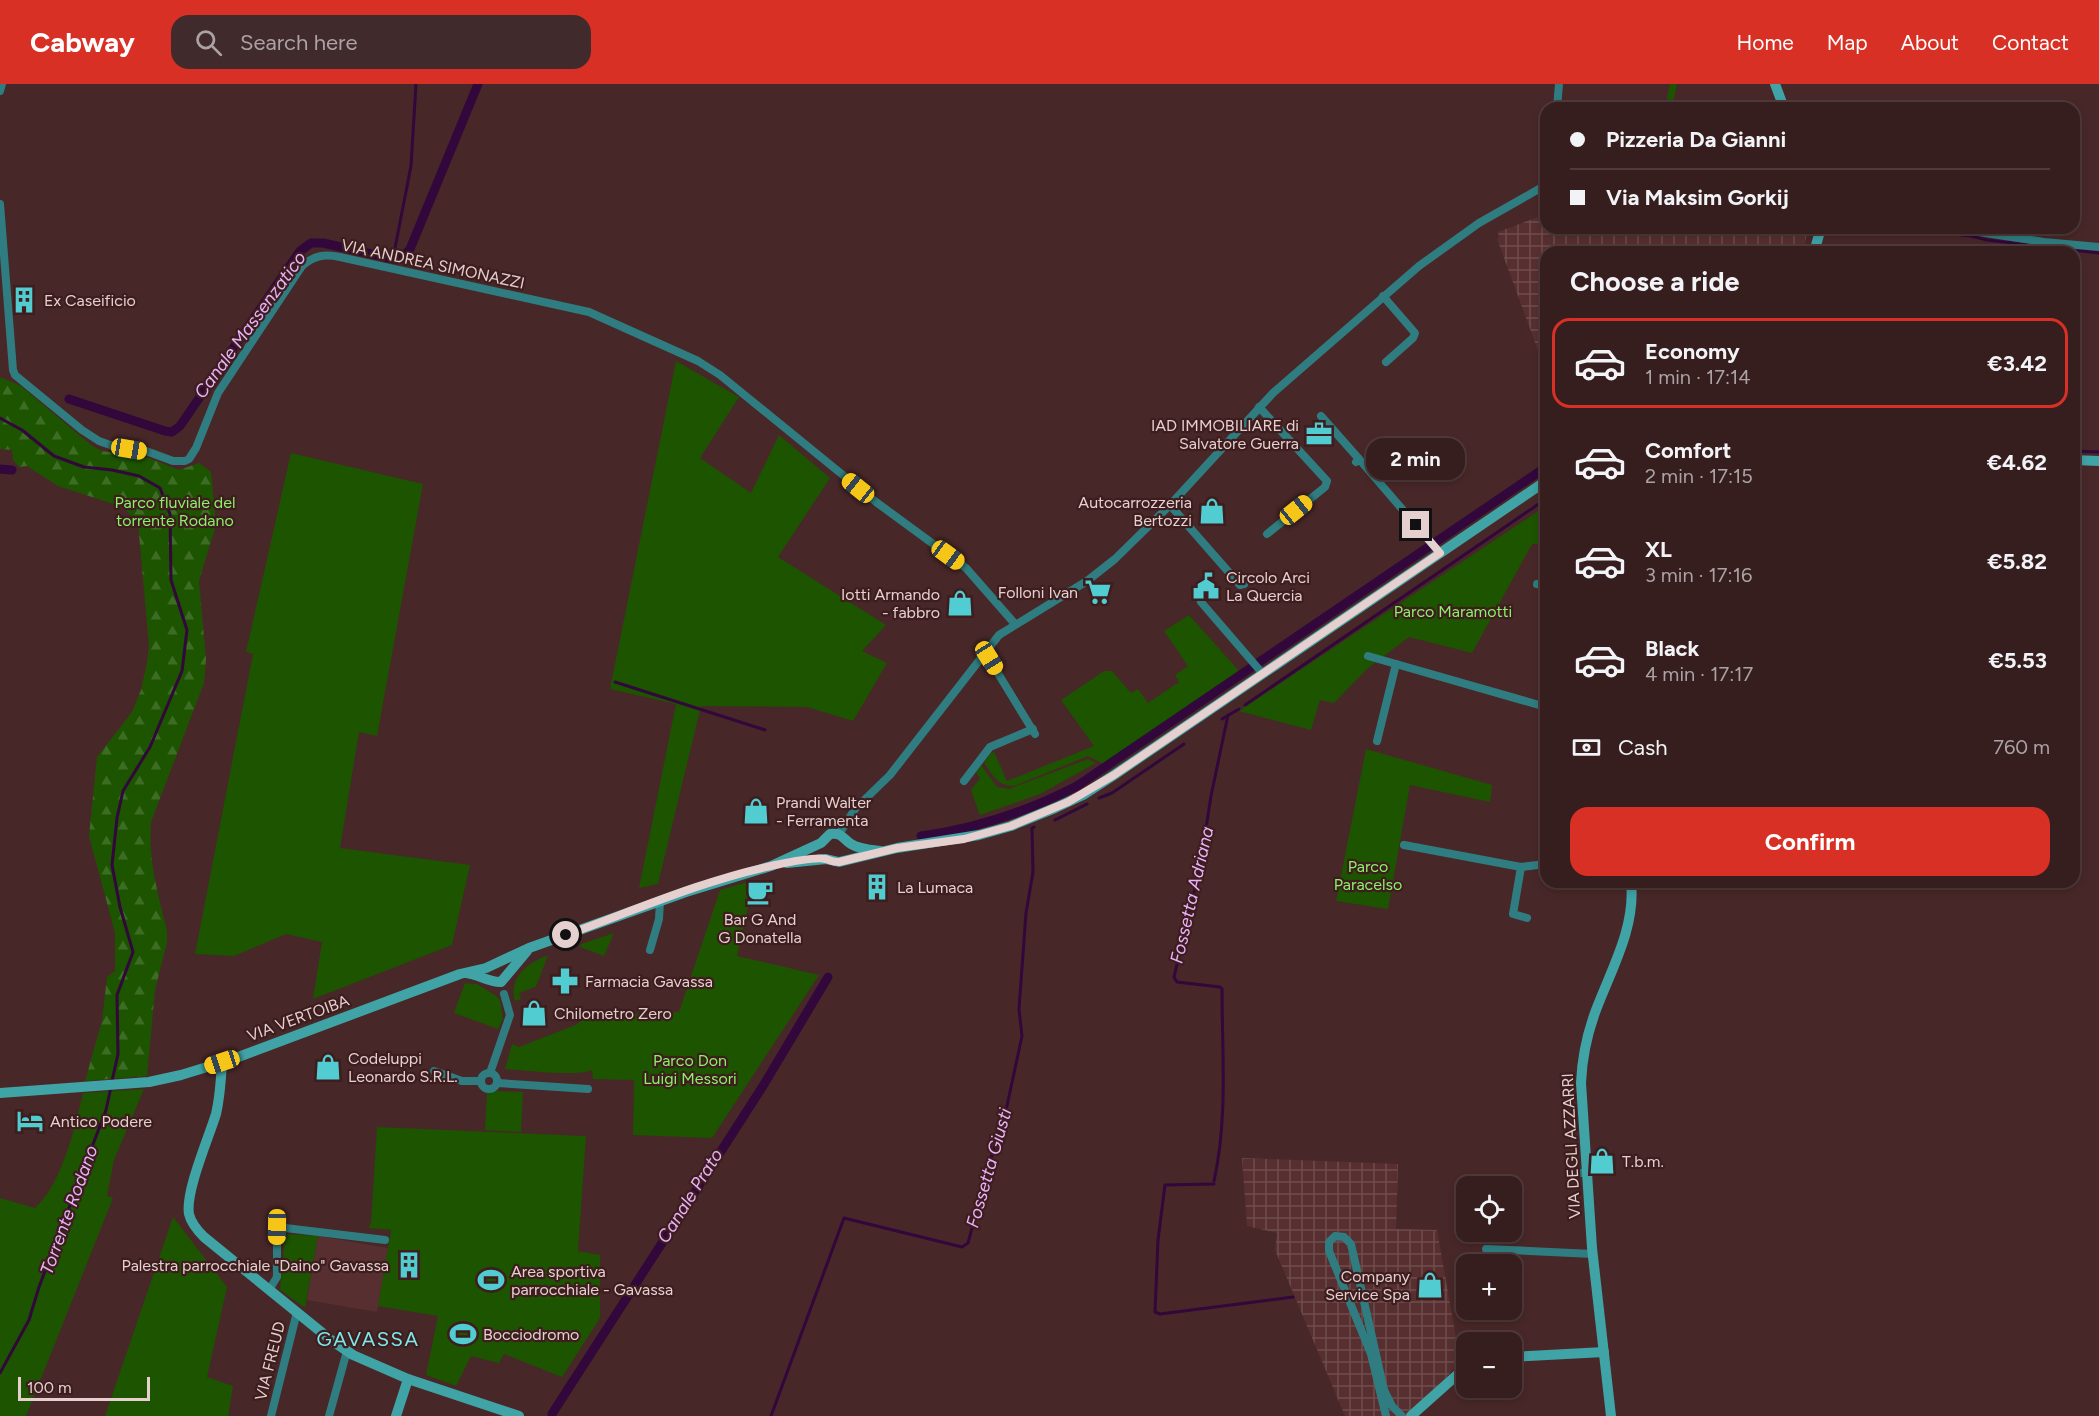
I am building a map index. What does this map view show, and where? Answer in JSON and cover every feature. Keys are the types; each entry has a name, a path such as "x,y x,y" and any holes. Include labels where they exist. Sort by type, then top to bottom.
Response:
{"main road":[{"path":"1775,84 1782,102"},
{"path":"2080,460 2099,461"},
{"path":"771,866 826,859 835,862 880,851 979,835 1027,820 1068,802 1114,775 1435,547 1540,485"},
{"path":"499,979 529,948 660,901 771,866 821,843 830,834 839,834 849,843 880,851"},
{"path":"821,843 821,852 826,859"},
{"path":"843,860 849,852 849,843"},
{"name":"VIA DEGLI AZZARRI","path":"1611,1416 1593,1254 1581,1096 1583,1058 1595,1013 1630,919 1631,888"},
{"name":"VIA VERTOIBA","path":"0,1093 149,1082 181,1075 460,974 494,965 529,948"},
{"path":"494,965 505,968 499,979 487,974 494,965"},
{"path":"460,974 499,979"},
{"path":"222,1062 220,1096 192,1188 189,1214 196,1228 269,1290 347,1351 408,1379 519,1416"},
{"path":"1522,1356 1604,1352"},
{"path":"1411,1416 1456,1376"},
{"path":"396,1416 408,1379"}],"street":[{"path":"0,91 2,84"},
{"path":"1558,102 1560,84"},
{"path":"839,834 855,809 890,775 999,635 1061,597 1108,564 1139,537 1259,407 1383,296 1456,238 1540,189"},
{"name":"VIA ANDREA SIMONAZZI","path":"0,204 15,375 82,430 105,444 146,452 173,461 189,459 196,448 218,393 302,266 313,257 323,255 340,257 589,312 698,361 720,375 876,502 966,568 1015,624"},
{"path":"1992,234 2099,247"},
{"path":"1383,296 1413,329 1414,333 1413,338 1386,362"},
{"path":"1259,407 1327,482 1326,487 1267,534"},
{"path":"1321,416 1357,461 1435,547"},
{"path":"1170,505 1240,585 1244,584"},
{"path":"1201,602 1259,670"},
{"path":"964,781 990,747 1034,731 985,652"},
{"path":"1368,656 1540,705"},
{"path":"1377,741 1396,664"},
{"path":"1404,845 1521,867 1540,865"},
{"path":"1521,867 1513,914 1527,918"},
{"path":"650,950 659,919 660,901"},
{"path":"490,1073 510,1015 499,979"},
{"path":"434,1071 462,1081 481,1081"},
{"path":"490,1073 482,1076 482,1086 492,1089 497,1083"},
{"path":"490,1073 495,1076 497,1083"},
{"path":"497,1083 588,1089"},
{"path":"1569,1173 1586,1173"},
{"path":"269,1290 277,1277 277,1227 385,1240"},
{"path":"1386,1416 1371,1354 1329,1251 1329,1242 1335,1236 1344,1237 1352,1244 1384,1390 1392,1406 1402,1416"},
{"path":"1486,1249 1593,1254"},
{"name":"VIA FREUD","path":"271,1416 297,1312"},
{"path":"329,1416 347,1351"}],"shaded area":[{"path":"1540,216 1540,234 1807,234 1804,246 1540,246 1540,356 1497,239 1499,238 1498,232"},
{"path":"1242,1158 1398,1164 1396,1229 1437,1230 1456,1337 1456,1365 1417,1416 1345,1416 1275,1250 1277,1233 1247,1226"},
{"path":"318,1236 388,1248 377,1312 307,1300"}],"green space":[{"path":"1670,84 1677,84 1673,102 1666,102"},
{"path":"676,361 739,397 700,458 751,493 779,435 830,478 778,557 886,625 862,651 887,663 853,721 807,707 701,706 658,884 639,888 676,704 610,689"},
{"name":"Parco fluviale del torrente Rodano","path":"0,377 21,386 91,445 102,451 149,458 179,470 199,463 211,472 216,525 199,581 206,659 204,683 151,822 152,863 167,931 167,942 155,990 147,1076 85,1081 102,1021 107,977 115,971 115,933 89,836 97,757 132,712 141,690 149,646 138,523 123,507 58,486 27,466 19,467 13,460 12,450 0,449"},
{"path":"291,453 423,484 377,736 359,732 340,848 470,865 452,945 313,999 322,942 286,934 234,956 195,954 253,654 246,652"},
{"name":"Parco Maramotti","path":"1540,510 1540,544 1532,544 1472,653 1409,637 1368,668 1334,703 1320,700 1311,730 1239,711"},
{"path":"1189,615 1241,673 1108,763 1110,767 1088,756 1014,786 1003,784 993,776 984,763 994,752 1007,781 1094,746 1061,700 1104,671 1112,671 1131,693 1138,689 1148,703 1179,682 1175,675 1188,666 1164,631"},
{"name":"Parco Paracelso","path":"1366,749 1492,785 1490,802 1410,785 1388,909 1336,901"},
{"path":"1088,759 1096,763 1040,794 980,815 971,790 980,778 976,773 981,765 997,787 1009,789"},
{"name":"Parco Don Luigi Messori","path":"754,880 737,956 819,975 712,1138 633,1135 634,1080 593,1079 592,1070 563,1073 505,1069 512,1044 519,1047 578,1024 583,1016 679,1012 720,890"},
{"path":"614,933 604,956 580,947 581,944"},
{"path":"548,955 535,987 519,993 521,999 515,1001 517,978 527,966"},
{"path":"465,983 477,984 500,1000 503,1019 498,1029 454,1013"},
{"path":"144,1089 114,1160 107,1196 113,1198 26,1416 0,1416 0,1198 35,1208 44,1198 53,1185 66,1154 83,1093"},
{"path":"523,1092 521,1132 485,1130 487,1093"},
{"name":"Area sportiva parrocchiale - Gavassa","path":"377,1127 586,1136 578,1251 600,1255 600,1318 562,1377 504,1354 499,1363 471,1356 456,1386 426,1375 438,1316 378,1306 391,1230 369,1228"},
{"path":"173,1217 227,1287 207,1377 233,1386 228,1416 105,1416"},
{"path":"285,1234 318,1236 305,1308 280,1290"}],"waterway":[{"path":"395,248 411,166 416,84"},
{"name":"Canale Massenzatico","path":"69,399 172,432 180,426 300,251 311,243 323,243 394,259 402,258 410,249 478,84"},
{"path":"1954,234 2039,246"},
{"path":"2080,251 2099,253"},
{"name":"Torrente Rodano","path":"0,418 22,430 54,456 84,467 139,476 160,488 170,514 171,580 187,630 182,671 150,747 123,791 117,818 112,865 120,907 133,952 117,995 118,1054 112,1081"},
{"path":"2080,451 2099,452"},
{"name":"Canale Massenzatico","path":"0,469 12,470"},
{"name":"Canale Prato","path":"921,836 962,829 1001,818 1077,786 1540,471"},
{"name":"Fossetta Giusti","path":"1245,705 1540,503"},
{"path":"615,682 765,730"},
{"name":"Fossetta Giusti","path":"1222,719 1239,709"},
{"name":"Fossetta Adriana","path":"1214,1181 1223,1109 1222,989 1177,982 1174,977 1200,867 1211,796 1228,715"},
{"name":"Fossetta Giusti","path":"1099,798 1112,793 1184,744"},
{"name":"Fossetta Giusti","path":"1055,820 1087,804"},
{"name":"Fossetta Giusti","path":"771,1416 844,1218 962,1247 968,1243 993,1151 1002,1129 1022,1036 1019,1009 1026,913 1033,872 1032,828 1034,827"},
{"name":"Canale Prato","path":"552,1414 763,1086 828,977"},
{"name":"Torrente Rodano","path":"0,1373 29,1320 39,1287 106,1110 111,1087"},
{"name":"Fossetta Adriana","path":"1214,1184 1165,1185 1158,1240 1155,1312 1160,1314 1293,1297"}],"place":[{"name":"Ex Caseificio","path":"24,300"},
{"name":"IAD IMMOBILIARE di Salvatore Guerra","path":"1319,434"},
{"name":"Autocarrozzeria Bertozzi","path":"1212,511"},
{"name":"Circolo Arci La Quercia","path":"1206,586"},
{"name":"Folloni Ivan","path":"1098,592"},
{"name":"Iotti Armando - fabbro","path":"960,603"},
{"name":"Prandi Walter - Ferramenta","path":"756,811"},
{"name":"La Lumaca","path":"877,887"},
{"name":"Bar G And G Donatella","path":"760,892"},
{"name":"Farmacia Gavassa","path":"565,981"},
{"name":"Chilometro Zero","path":"534,1013"},
{"name":"Codeluppi Leonardo S.R.L.","path":"328,1067"},
{"name":"Antico Podere","path":"30,1121"},
{"name":"T.b.m.","path":"1602,1161"},
{"name":"Palestra parrocchiale \"Daino\" Gavassa","path":"409,1265"},
{"name":"Area sportiva parrocchiale - Gavassa","path":"491,1280"},
{"name":"Company Service Spa","path":"1430,1285"},
{"name":"Bocciodromo","path":"463,1334"}],"district":[{"name":"GAVASSA","path":"368,1339"}],"route":[{"path":"566,935 715,882 771,866 809,860 826,859 839,862 916,844 964,839 1011,826 1083,795 1440,553 1416,525"}]}
